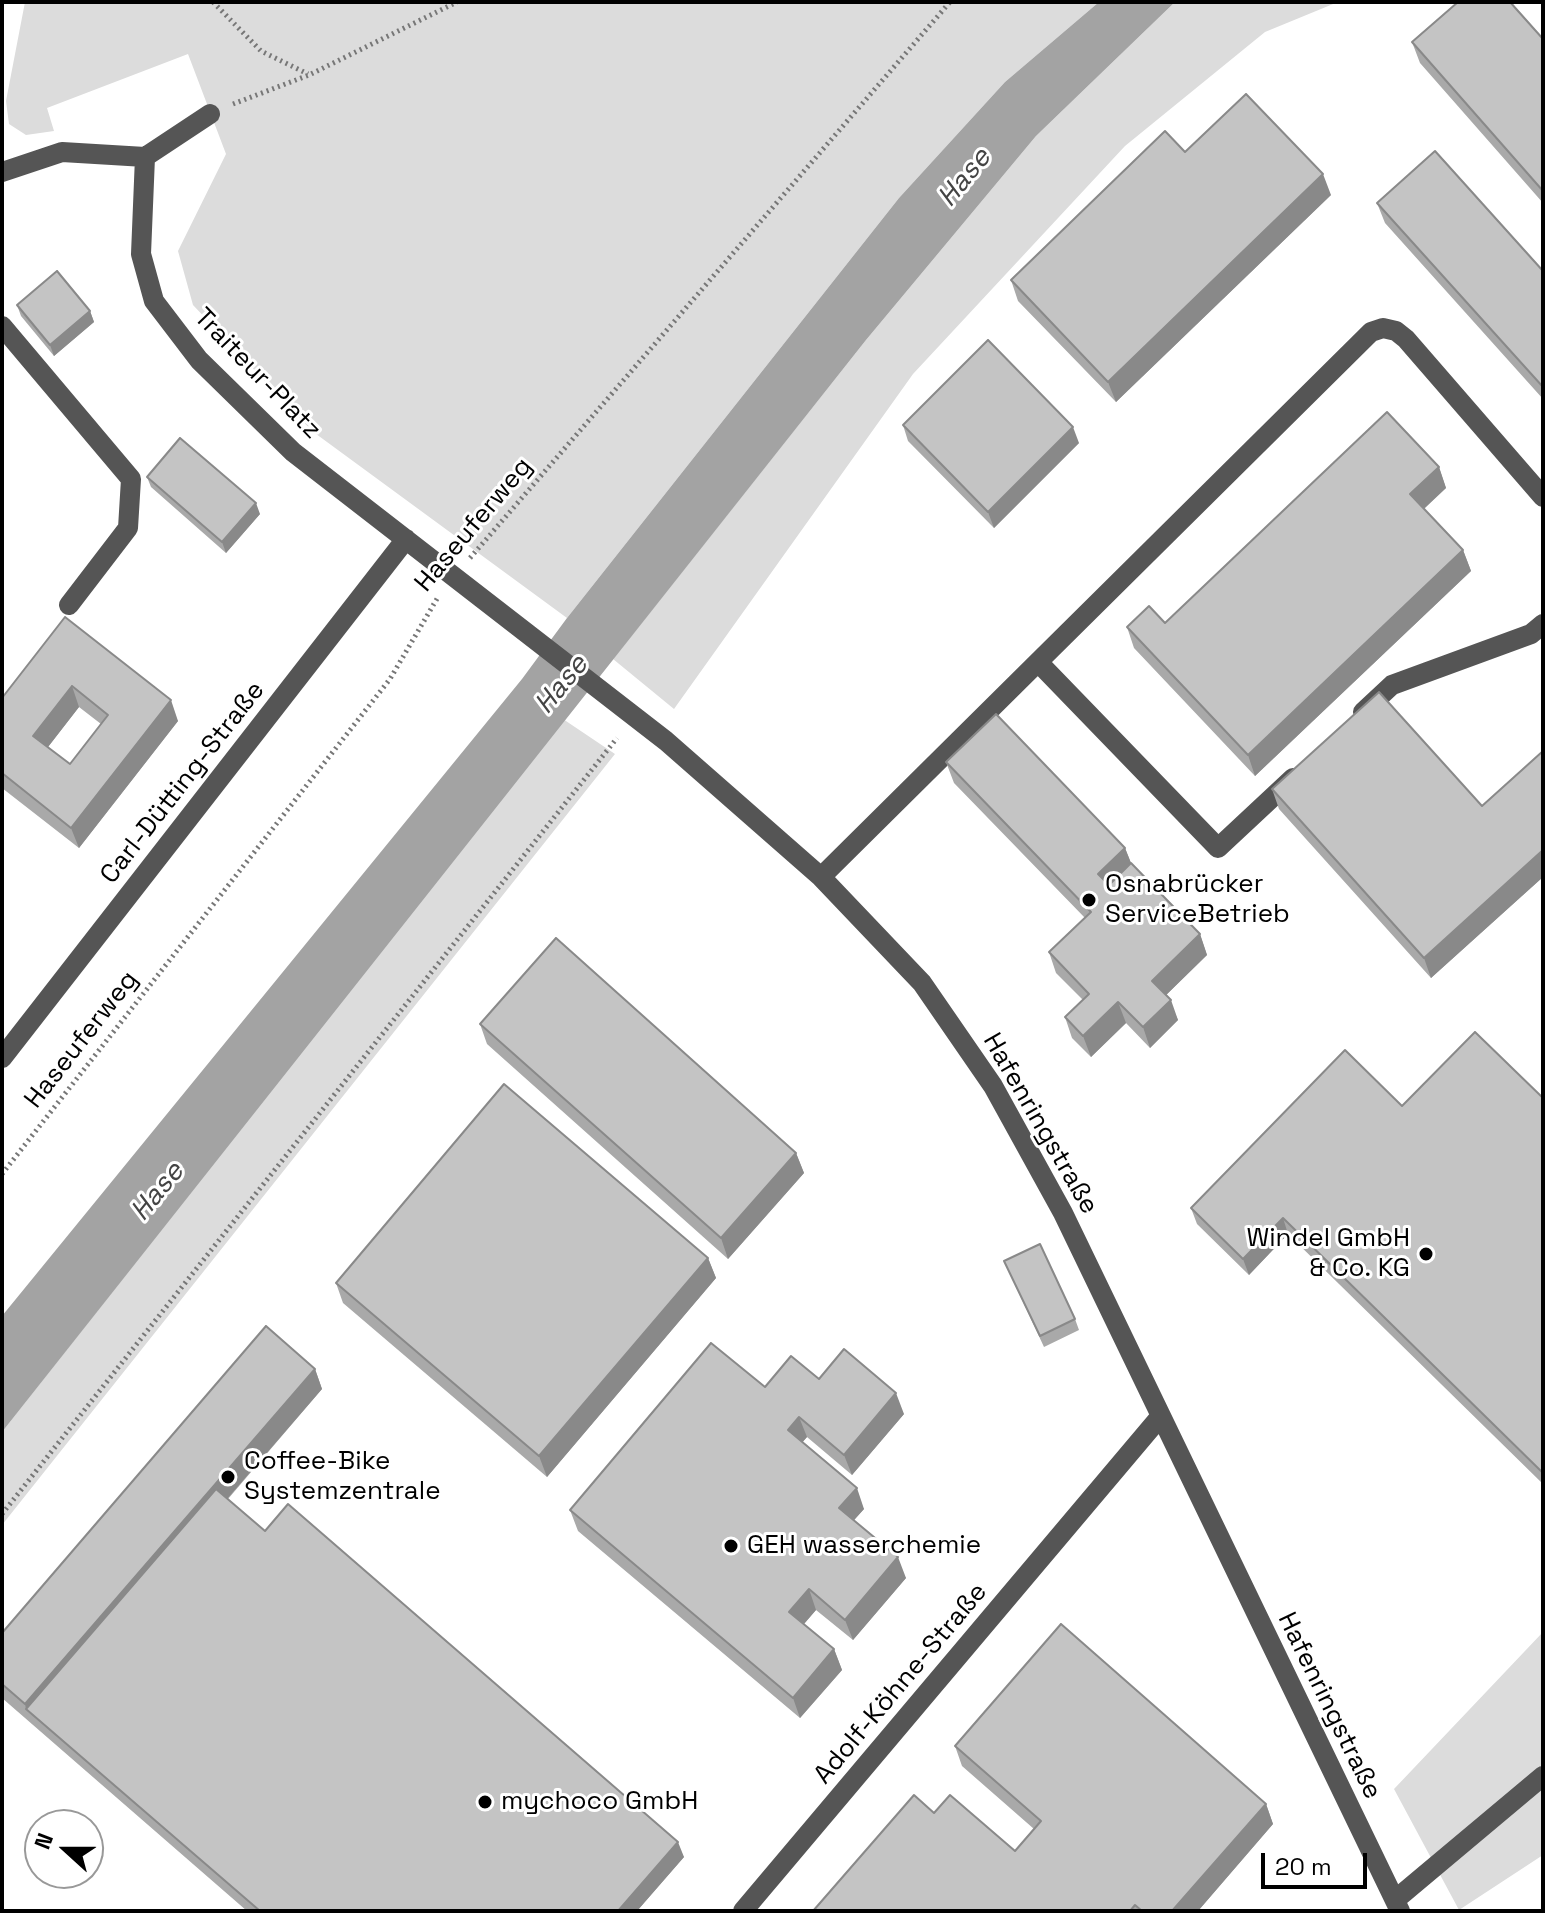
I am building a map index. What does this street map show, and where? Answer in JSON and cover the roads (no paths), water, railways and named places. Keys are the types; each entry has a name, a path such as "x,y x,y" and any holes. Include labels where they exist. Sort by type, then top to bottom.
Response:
{"street":[{"path":"2,172 62,152 145,157 210,114"},
{"name":"Traiteur-Platz","path":"145,157 141,254 154,301 199,360 293,452 406,539"},
{"path":"2,326 131,479 128,528 69,605"},
{"path":"821,877 1371,332 1383,328 1396,331 1406,339 1543,497"},
{"name":"Hafenringstraße","path":"406,539 629,711 821,877 922,983 993,1086 1063,1213 1398,1905"},
{"name":"Carl-Dütting-Straße","path":"2,1058 406,539"},
{"path":"1345,729 1392,685 1531,634 1543,624"},
{"path":"1038,662 1218,848 1311,761"},
{"name":"Adolf-Köhne-Straße","path":"743,1911 1160,1417"},
{"path":"1398,1905 1543,1776"}],"water":[{"name":"Hase","path":"1099,2 1175,2 1036,136 866,340 2,1432 2,1316 522,679 899,198 1005,82"}],"place":[{"name":"Osnabrücker ServiceBetrieb","path":"1089,900"},
{"name":"Windel GmbH & Co. KG","path":"1426,1254"},
{"name":"Coffee-Bike Systemzentrale","path":"228,1477"},
{"name":"GEH wasserchemie","path":"731,1546"},
{"name":"mychoco GmbH","path":"485,1802"}]}
